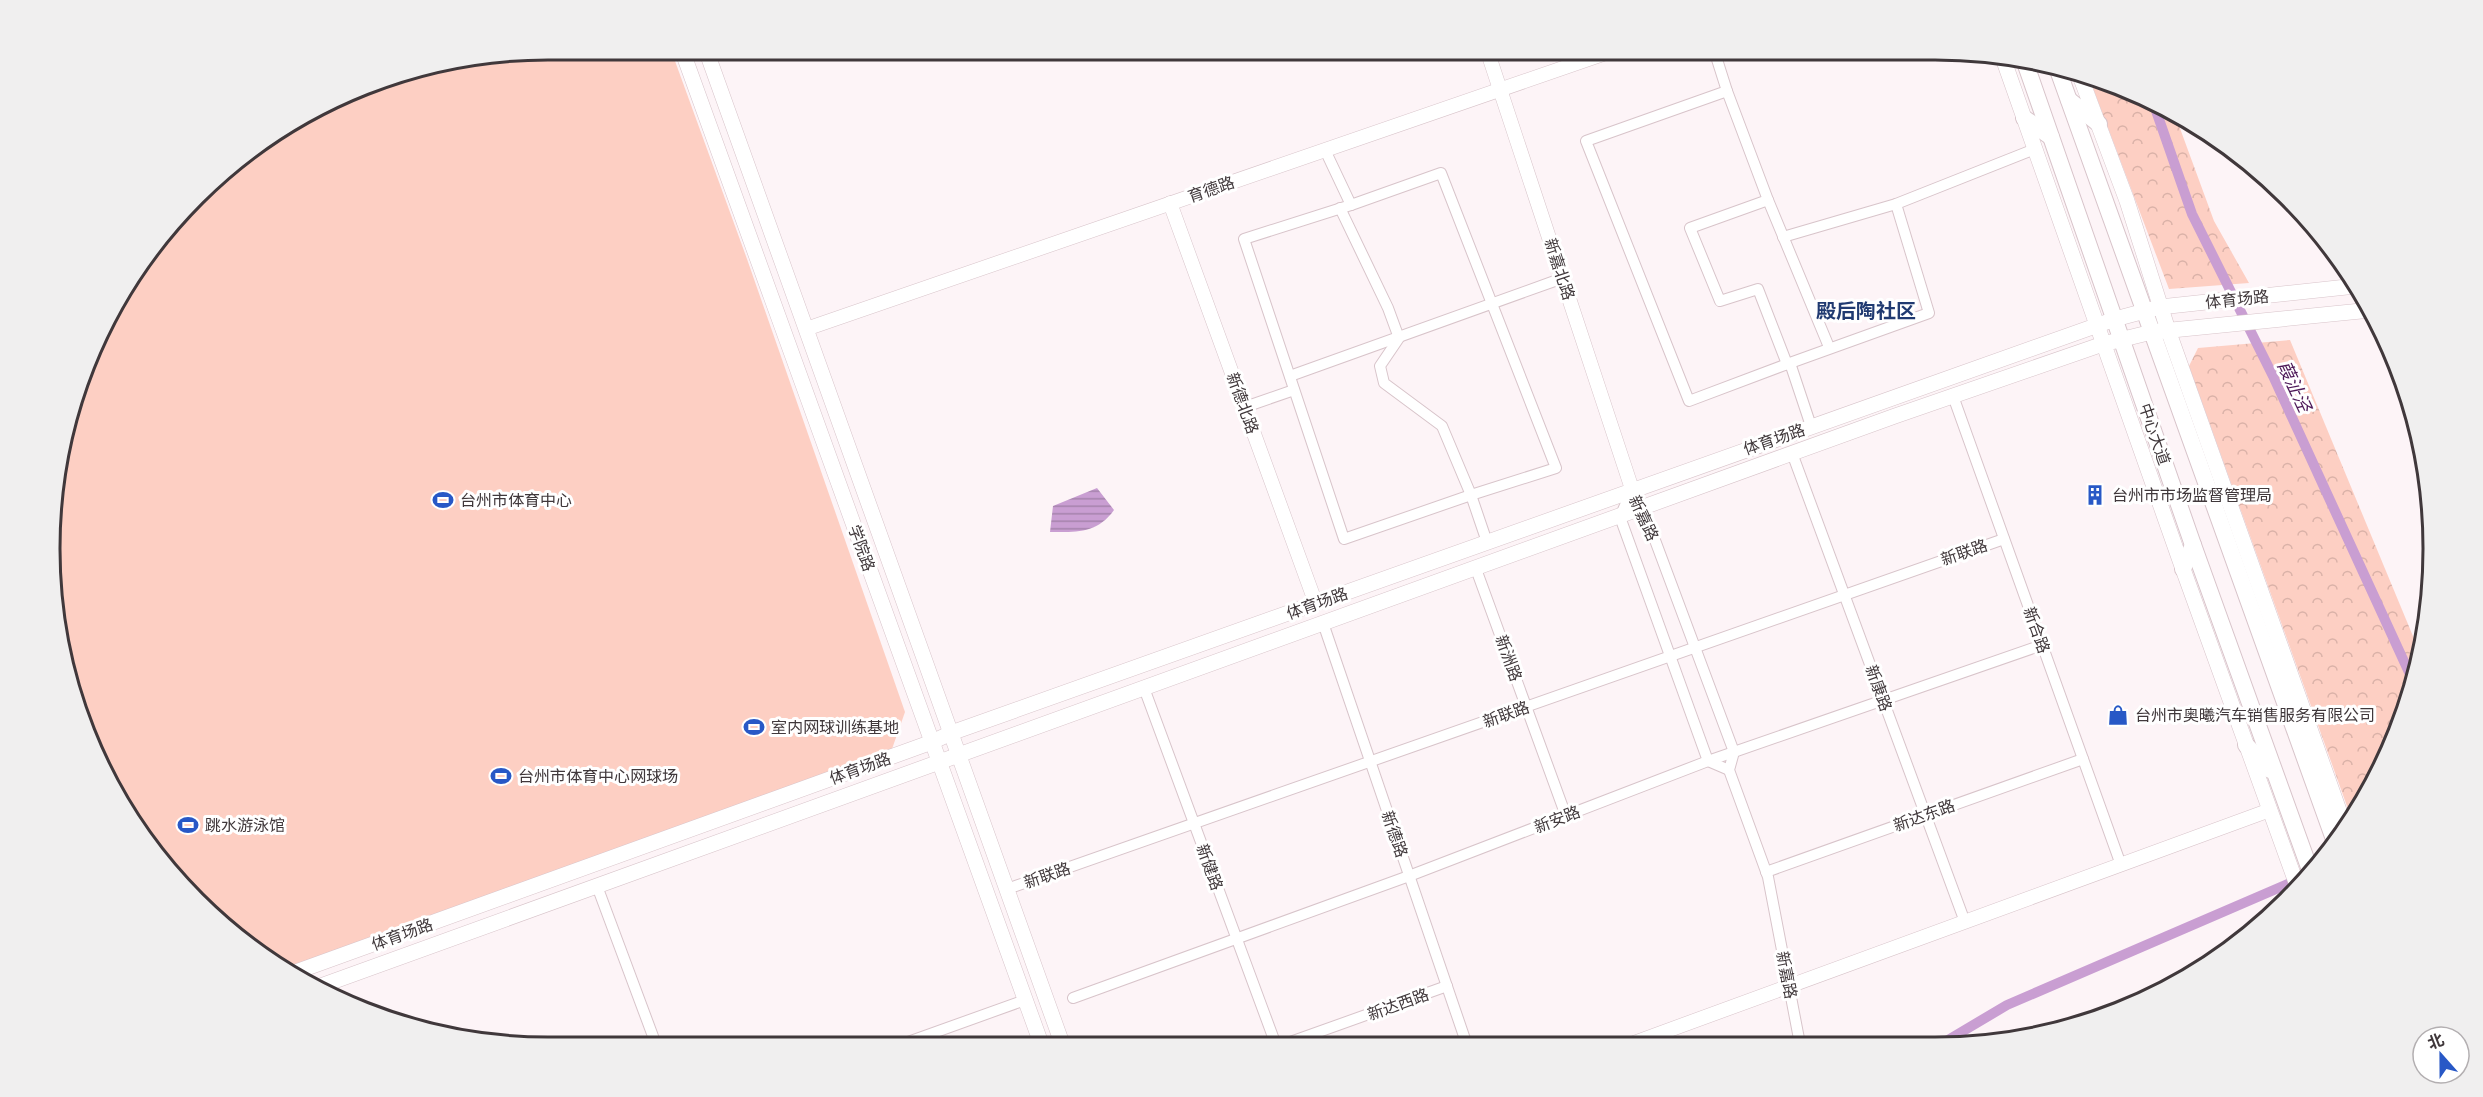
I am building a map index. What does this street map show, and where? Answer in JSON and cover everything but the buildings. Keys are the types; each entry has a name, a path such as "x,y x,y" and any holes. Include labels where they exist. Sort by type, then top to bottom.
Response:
{"main road":[{"name":"学院路","path":"686,60 1039,1037"},
{"name":"学院路","path":"710,60 1061,1037"},
{"path":"2005,65 2182,569 2295,878"},
{"name":"中心大道","path":"2027,69 2193,545 2308,864"},
{"name":"中心大道","path":"2061,77 2152,308 2224,530 2332,832"},
{"path":"2083,83 2127,201 2152,308"},
{"path":"2069,100 2098,124"},
{"path":"2024,118 2052,137"},
{"name":"体育场路","path":"301,970 932,742 951,733 2096,325 2152,308 2347,287"},
{"path":"326,984 1792,453 2103,344 2160,331 2362,311"},
{"path":"2160,331 2231,503 2247,554 2342,819"},
{"path":"2224,530 2247,554"},
{"path":"2182,569 2193,545"},
{"path":"2303,751 2308,725"},
{"path":"2246,745 2276,776"}],"street":[{"name":"新嘉北路","path":"1491,60 1632,489"},
{"name":"育德路","path":"806,329 1586,60"},
{"path":"1717,60 1768,200 1829,347"},
{"path":"1728,91 1586,141 1689,401 1829,347 1929,313 1896,204"},
{"path":"1783,237 1896,204 2035,149"},
{"path":"1325,150 1399,338"},
{"path":"1441,173 1493,304 1556,468 1344,539 1244,239 1346,207 1441,173"},
{"path":"1768,200 1690,228 1720,301 1758,289 1811,426"},
{"name":"新德北路","path":"1170,203 1316,604"},
{"path":"1290,376 1563,278"},
{"path":"1399,338 1380,366 1384,383 1442,426 1471,495 1487,542"},
{"path":"1245,407 1294,390"},
{"name":"新合路","path":"1953,396 2121,865"},
{"name":"新康路","path":"1792,453 1965,922"},
{"name":"新嘉路","path":"1632,489 1643,508 1734,752"},
{"name":"新嘉路","path":"1632,489 1620,517 1708,762"},
{"name":"新联路","path":"1007,889 1844,593 2004,539"},
{"name":"新洲路","path":"1476,568 1566,816"},
{"name":"新德路","path":"1323,623 1464,1037"},
{"name":"新安路","path":"1073,999 1409,876 1734,752 2042,645"},
{"name":"新健路","path":"1144,688 1273,1037"},
{"path":"1708,762 1728,770 1734,752"},
{"name":"新达东路","path":"1766,872 2083,759"},
{"name":"新嘉路","path":"1728,770 1766,872 1799,1037"},
{"path":"1650,1037 2270,810"},
{"path":"597,886 653,1037"},
{"name":"新达西路","path":"1304,1037 1447,986"},
{"path":"932,1037 1025,1000"}],"green space":[{"name":"台州市体育中心","path":"548,60 675,60 747,259 905,712 886,766 302,971 277,955 226,916 203,894 181,871 142,820 110,765 97,735 86,706 69,644 61,580 60,548 64,485 69,453 86,391 97,362 110,332 142,277 181,226 226,181 277,142 304,125 362,97 422,77 485,64"},
{"path":"2092,86 2151,110 2179,125 2214,221 2249,283 2169,289"},
{"path":"2290,340 2415,640 2397,706 2386,735 2373,765 2348,809 2189,366 2198,348"}],"shaded area":[{"path":"1097,488 1114,510 1107,518 1093,528 1085,530 1050,532 1053,506"}],"waterway":[{"name":"葭沚泾","path":"2157,113 2192,214 2273,376 2408,669"},
{"path":"1954,1036 2007,1005 2291,883"}],"place":[{"name":"台州市市场监督管理局","path":"2095,495"},
{"name":"台州市体育中心","path":"443,500"},
{"name":"台州市奥曦汽车销售服务有限公司","path":"2118,715"},
{"name":"室内网球训练基地","path":"754,727"},
{"name":"台州市体育中心网球场","path":"501,776"},
{"name":"跳水游泳馆","path":"188,825"}],"district":[{"name":"殿后陶社区","path":"1866,310"}]}
